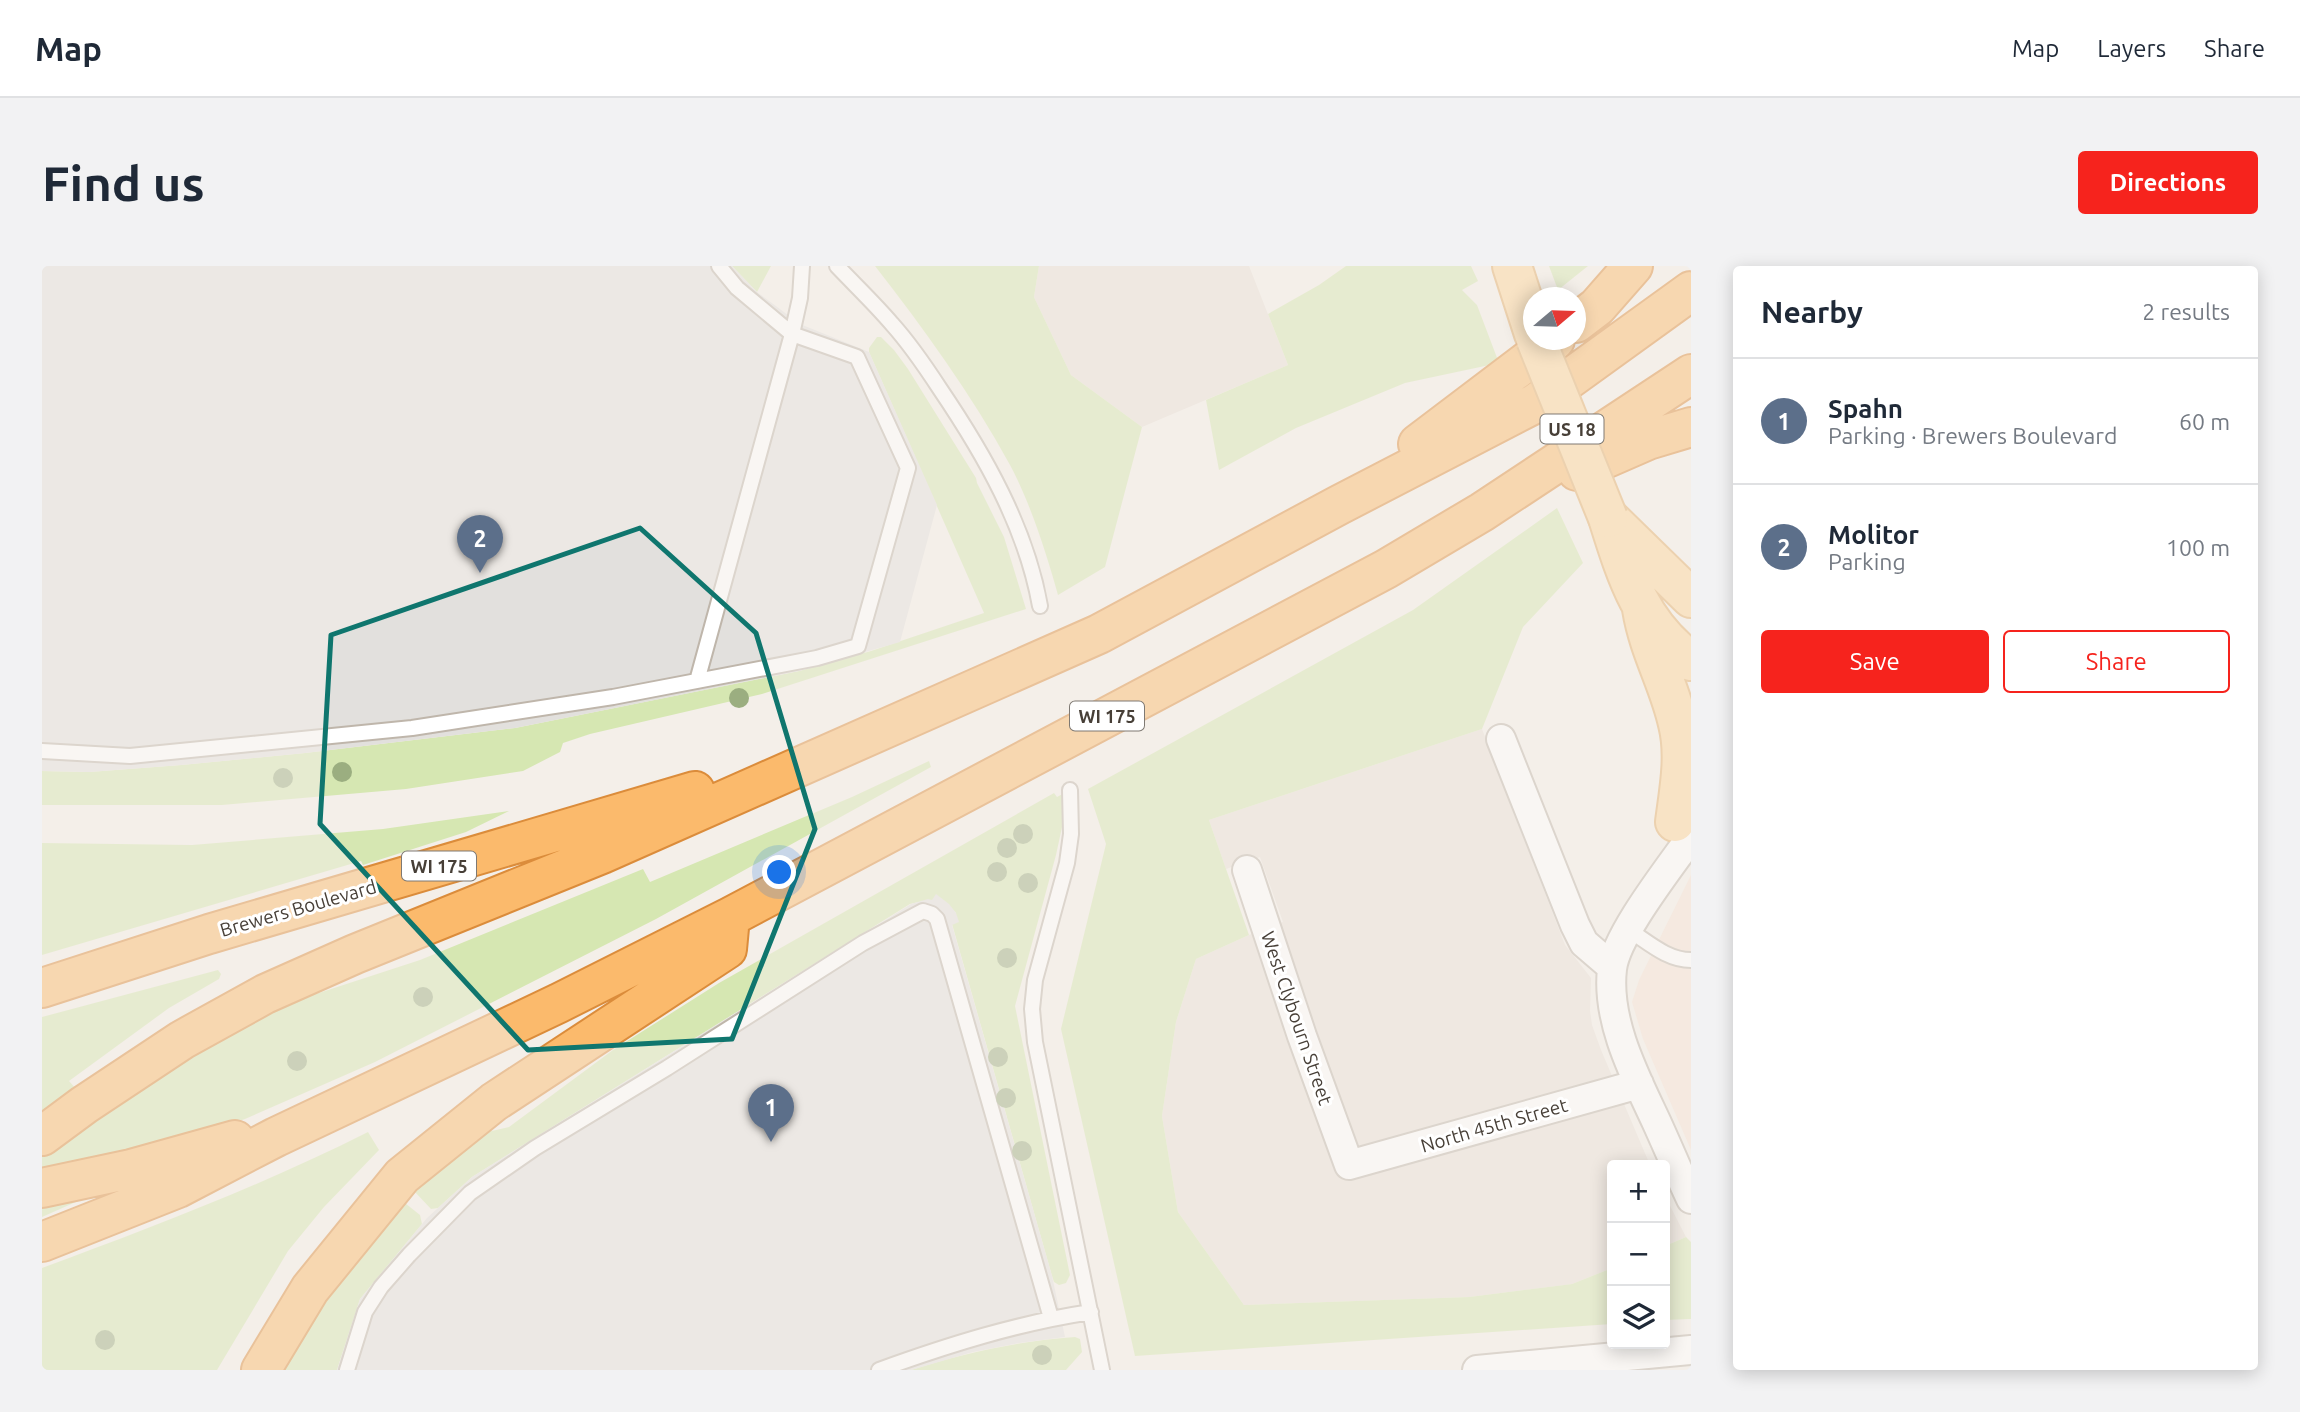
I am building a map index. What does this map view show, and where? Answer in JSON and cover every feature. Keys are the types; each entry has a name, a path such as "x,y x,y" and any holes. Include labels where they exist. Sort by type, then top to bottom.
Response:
{"highway":[{"path":"1586,315 1597,307 1633,266"},
{"name":"WI 175","path":"838,748 1099,634 1536,403 1691,291"},
{"path":"1339,505 1523,346"},
{"name":"WI 175","path":"42,1242 178,1188 276,1137 559,1003 730,917 1386,569 1482,512 1691,374"},
{"path":"1482,512 1648,440 1691,427"},
{"path":"42,1136 170,1048 220,1018 311,973 602,854 838,748"},
{"name":"Brewers Boulevard","path":"42,988 222,930 838,748"},
{"path":"261,1370 310,1289 402,1176 494,1102 727,949 730,917"},
{"path":"42,1188 131,1169 249,1137 276,1137"}],"main road":[{"name":"US 18","path":"1494,266 1523,310"},
{"name":"US 18","path":"1512,266 1523,294"},
{"name":"US 18","path":"1544,350 1625,570 1642,609 1661,636 1691,661"},
{"name":"US 18","path":"1608,518 1691,598"},
{"path":"1642,609 1651,651 1679,725 1686,816"}],"street":[{"path":"1501,739 1575,925 1584,943 1612,967"},
{"path":"1686,816 1612,967 1612,996 1617,1021 1639,1084 1691,1199"},
{"name":"West Clybourn Street","path":"1247,870 1302,1036 1349,1165"},
{"name":"North 45th Street","path":"1349,1165 1639,1084"},
{"path":"1477,1370 1691,1350"}],"lane":[{"path":"42,751 130,756 412,728 613,697 817,658 858,646 908,468 857,357 792,334 737,288 719,266"},
{"path":"697,681 792,334 800,298 802,266"},
{"path":"837,266 893,325 919,357 965,427 1031,562 1040,606"},
{"path":"1070,790 1071,834 1067,863 1035,980 1032,1009 1035,1042 1102,1370"},
{"path":"347,1370 365,1312 381,1287 408,1255 470,1193 488,1179 863,943 923,911 937,919 1051,1318"},
{"path":"1629,930 1667,955 1679,960 1691,960"},
{"path":"879,1370 979,1336 1051,1318 1091,1312"}],"highlighted area":[{"path":"640,528 756,633 815,829 732,1039 528,1050 320,824 331,635"}],"shaded area":[{"path":"42,266 732,266 757,292 800,324 869,352 937,505 900,642 799,671 515,728 181,765 89,772 42,771"},
{"path":"1039,266 1249,266 1288,365 1142,427 1071,375 1034,297"},
{"path":"1482,729 1565,945 1591,978 1592,1025 1648,1160 1607,1160 1607,1270 1572,1284 1469,1297 1244,1305 1178,1212 1162,1116 1176,1022 1196,959 1283,922 1260,857 1226,869 1209,820"},
{"path":"1691,875 1691,1150 1643,1039 1632,1002 1639,980"},
{"path":"936,894 949,904 959,922 952,925 1052,1276 1065,1337 973,1352 911,1370 337,1370 360,1299 427,1218 472,1177 911,904 932,900"},
{"path":"1670,1206 1686,1237 1670,1244"}],"green space":[{"path":"732,266 771,266 757,292"},
{"path":"875,266 1039,266 1034,297 1071,375 1142,427 1105,567 1058,595 1037,529 1010,465 947,363"},
{"path":"1346,266 1471,266 1478,281 1462,290 1477,305 1499,363 1405,383 1296,428 1219,470 1206,400 1288,365 1268,314"},
{"path":"1549,266 1588,266 1562,287 1557,287"},
{"path":"877,337 881,337 894,350 908,369 976,478 1004,537 1026,609 762,694 590,734 563,743 560,752 523,771 406,789 222,805 42,805 42,771 89,772 181,765 515,728 799,671 871,651 984,613 869,352"},
{"path":"1557,508 1583,563 1523,627 1482,729 1209,820 1249,935 1196,959 1176,1022 1162,1116 1178,1212 1244,1305 1469,1297 1572,1284 1607,1270 1607,1324 1135,1356 1061,1029 1106,844 1088,789 1413,610"},
{"path":"929,761 931,767 656,919 375,1062 245,1119 150,1151 42,1172 42,1017 218,970 221,974 219,979 169,1008 69,1081 101,1117 179,1062 282,1005 420,960 643,869 650,882 852,797"},
{"path":"1070,790 1056,855 1015,1006 1070,1275 1066,1283 1059,1285 1054,1282 1052,1276 952,924 956,913 941,902 935,901 910,904 472,1177 438,1208 431,1209 414,1191 466,1137 509,1127 613,1050 719,983 1054,793 1057,797"},
{"path":"509,811 466,832 363,865 361,861 42,955 42,843 192,845 383,829"},
{"path":"368,1132 379,1150 324,1207 288,1251 217,1370 42,1370 42,1268 248,1188"},
{"path":"102,1187 103,1190 42,1217 42,1207"},
{"path":"400,1199 420,1215 422,1224 360,1299 337,1370 274,1370"},
{"path":"1686,1237 1691,1242 1691,1319 1670,1320 1670,1244"},
{"path":"1075,1337 1080,1339 1082,1352 1066,1370 911,1370 992,1349"}],"place":[{"name":"Molitor","path":"480,573"},
{"name":"Spahn","path":"771,1142"}]}
